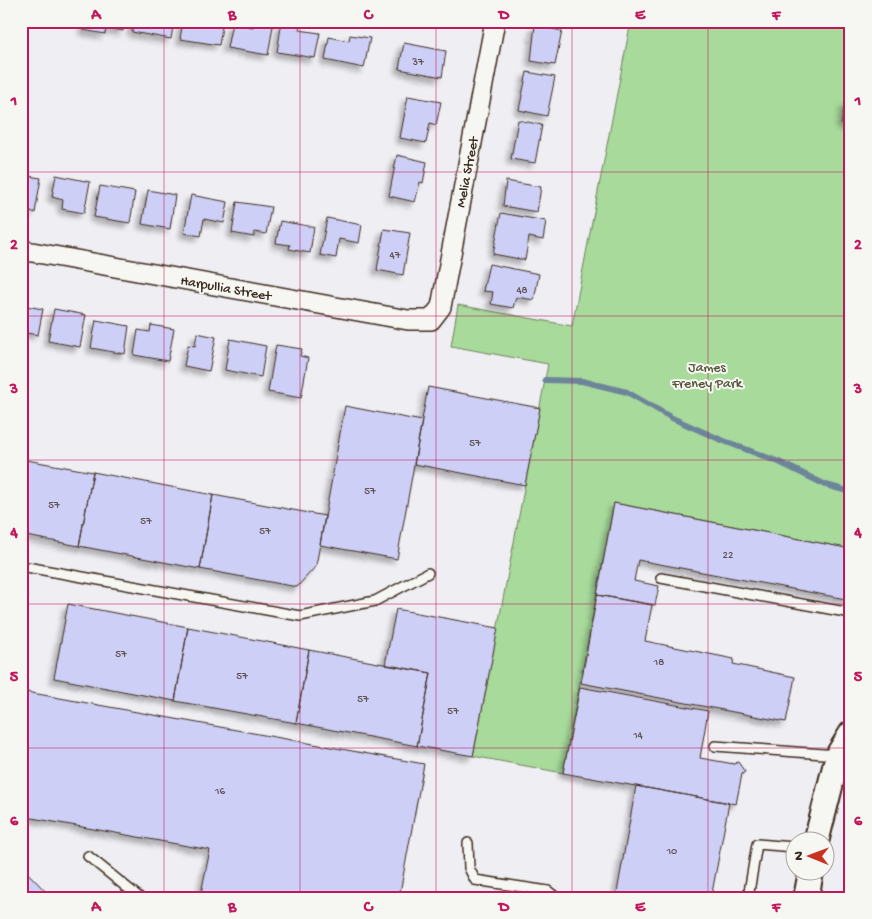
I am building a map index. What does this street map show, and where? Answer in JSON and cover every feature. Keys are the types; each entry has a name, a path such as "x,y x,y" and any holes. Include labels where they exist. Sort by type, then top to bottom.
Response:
{"street":[{"name":"Melia Street","path":"431,320 441,308 490,22"},
{"name":"Harpullia Street","path":"21,250 408,320 431,320"},
{"path":"819,832 838,755 851,734"},
{"path":"806,898 809,882"}],"lane":[{"path":"21,566 300,616 374,601 428,573"},
{"path":"661,578 851,613"},
{"path":"715,746 838,755"},
{"path":"468,843 469,868 474,880 548,891 557,898"},
{"path":"748,898 756,844 784,846"},
{"path":"88,856 140,898"}],"green space":[{"name":"James Freney Park","path":"631,21 851,21 851,549 614,503 563,773 473,756 548,364 451,346 458,305 572,326"}],"building":[{"path":"85,21 125,21 123,31 106,28 105,34 83,30"},
{"path":"133,21 174,21 171,39 132,32"},
{"path":"183,21 223,21 219,45 180,39"},
{"path":"282,21 300,25 299,30 320,33 315,58 277,52"},
{"path":"254,22 273,26 268,55 227,48 232,23 253,27"},
{"path":"535,25 562,31 555,65 531,61"},
{"path":"350,35 370,38 364,68 325,60 329,37 349,41"},
{"path":"404,43 446,51 442,77 399,69"},
{"path":"527,72 555,77 547,116 519,110"},
{"path":"408,96 441,102 436,125 430,123 426,143 400,138"},
{"path":"845,103 851,103 851,126 841,124"},
{"path":"518,120 542,125 535,163 511,159"},
{"path":"397,155 427,162 423,183 420,182 415,202 389,196"},
{"path":"21,175 41,178 35,213 21,210"},
{"path":"56,175 90,182 84,213 62,209 63,200 52,197"},
{"path":"506,181 541,187 537,212 503,206"},
{"path":"100,186 135,192 130,223 94,217"},
{"path":"148,190 175,195 170,229 142,224"},
{"path":"191,195 228,202 224,223 204,219 201,236 184,233"},
{"path":"237,202 271,207 266,234 254,232 254,237 232,233"},
{"path":"501,213 546,221 543,240 529,237 525,260 493,254"},
{"path":"327,218 362,225 359,243 339,239 336,258 320,255"},
{"path":"280,221 314,227 310,253 289,249 290,245 276,243"},
{"path":"384,229 410,233 403,275 377,270"},
{"path":"489,264 539,274 534,300 516,297 513,308 491,304 493,292 483,291"},
{"path":"21,305 43,309 38,335 21,332"},
{"path":"54,309 86,315 80,347 48,341"},
{"path":"96,320 129,326 125,354 91,348"},
{"path":"151,325 174,329 168,361 134,355 138,330 150,332"},
{"path":"197,333 216,337 209,371 184,366 188,345 195,346"},
{"path":"230,339 266,346 261,377 225,370"},
{"path":"276,345 302,349 300,356 308,358 301,398 268,392"},
{"path":"428,387 540,408 525,485 414,464"},
{"path":"345,406 422,421 397,559 320,545"},
{"path":"21,459 93,472 79,546 21,535"},
{"path":"93,472 213,495 200,569 79,546"},
{"path":"213,495 325,516 316,566 297,587 200,569"},
{"path":"614,503 851,549 851,600 638,560 634,581 659,586 655,605 597,595"},
{"path":"21,595 28,596 21,633"},
{"path":"597,595 652,605 645,641 734,659 733,664 795,677 786,722 581,683"},
{"path":"68,604 188,627 175,701 54,678"},
{"path":"396,609 498,628 473,756 417,746 431,673 385,665"},
{"path":"188,627 309,650 296,723 175,701"},
{"path":"309,650 431,673 417,746 296,723"},
{"path":"580,687 708,711 700,758 734,764 738,762 745,772 742,774 736,804 563,773"},
{"path":"21,691 424,764 399,898 200,898 210,850 21,816"},
{"path":"636,786 729,803 711,898 616,898"},
{"path":"21,866 52,898 21,898"}],"waterway":[{"path":"545,380 582,381 627,392 672,418 719,439 779,462 826,485 851,492"}]}
